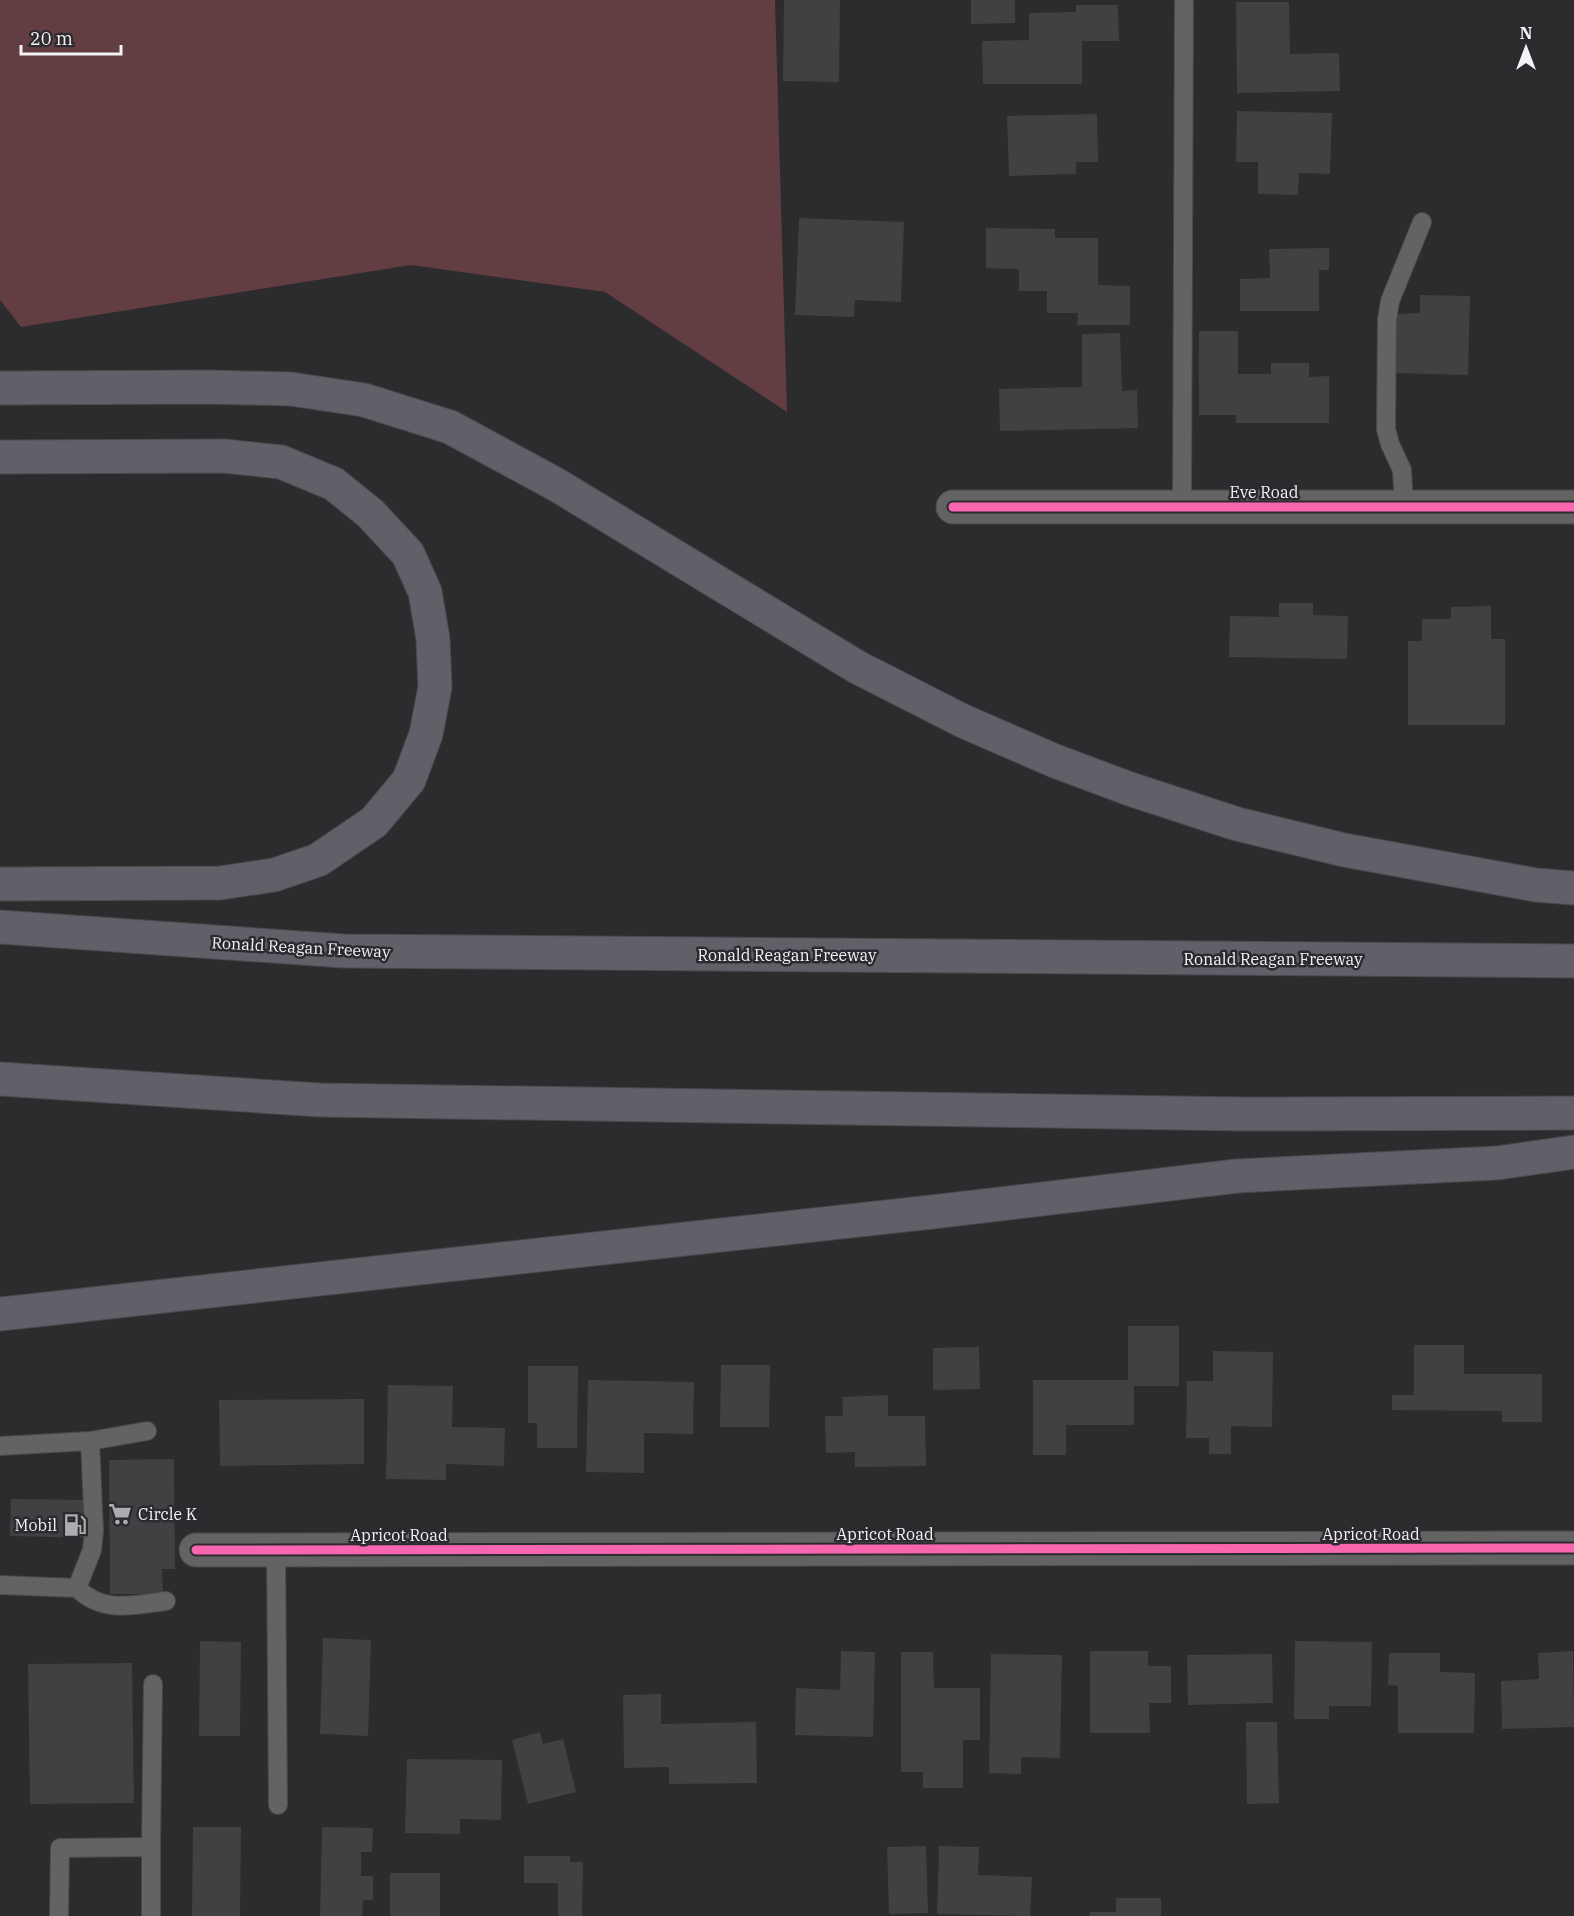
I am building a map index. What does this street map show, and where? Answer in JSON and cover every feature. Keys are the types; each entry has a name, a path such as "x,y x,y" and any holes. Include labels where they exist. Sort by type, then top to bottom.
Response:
{"highway":[{"path":"0,388 210,387 291,390 363,400 429,420 450,427 557,485 857,667 963,721 1055,760 1131,789 1237,824 1301,840 1536,885 1574,888"},
{"path":"0,457 224,456 282,462 334,484 371,514 408,554 426,592 433,639 435,687 426,734 409,780 374,822 318,860 274,875 220,883 0,884"},
{"name":"Ronald Reagan Freeway","path":"0,927 344,951 1574,962"},
{"path":"0,1079 320,1100 1243,1114 1574,1113"},
{"path":"0,1314 1237,1176 1497,1163 1574,1152"}],"street":[{"name":"Eve Road","path":"953,507 1574,507"},
{"name":"Apricot Road","path":"196,1550 1574,1548"}],"lane":[{"path":"1182,507 1184,3"},
{"path":"1404,507 1402,470 1386,429 1387,320 1390,301 1422,222"},
{"path":"0,1446 90,1442 147,1431"},
{"path":"77,1588 92,1550 94,1531 90,1442"},
{"path":"276,1550 278,1805"},
{"path":"0,1585 77,1588 87,1598 104,1605 120,1606 166,1601"},
{"path":"151,1916 153,1684"},
{"path":"59,1916 60,1848 151,1847"}],"shaded area":[{"path":"0,0 775,0 787,412 605,292 411,265 21,327 0,300"}],"building":[{"path":"784,0 840,0 839,82 783,81"},
{"path":"971,0 1015,0 1015,23 971,24"},
{"path":"1236,2 1289,2 1290,54 1339,53 1340,91 1237,93"},
{"path":"1076,5 1118,5 1119,41 1082,41 1082,84 983,84 982,41 1029,40 1029,13 1076,12"},
{"path":"1237,111 1332,113 1330,174 1299,173 1298,195 1258,194 1258,162 1236,162"},
{"path":"1097,114 1098,162 1076,162 1076,174 1009,176 1007,116"},
{"path":"799,218 904,222 901,302 855,300 854,317 795,315"},
{"path":"986,228 1055,229 1055,238 1098,238 1098,285 1130,286 1130,325 1077,325 1078,313 1047,313 1047,291 1019,291 1019,269 986,268"},
{"path":"1329,248 1329,270 1319,270 1319,311 1240,311 1240,279 1270,278 1269,249"},
{"path":"1420,295 1470,296 1468,375 1394,373 1394,314 1420,313"},
{"path":"1199,331 1238,331 1238,374 1271,374 1271,363 1309,363 1309,377 1329,376 1329,423 1236,423 1236,415 1199,415"},
{"path":"1120,333 1122,391 1137,390 1138,428 1000,431 999,389 1082,387 1082,334"},
{"path":"1279,603 1313,603 1313,615 1348,616 1347,659 1229,657 1230,616 1279,617"},
{"path":"1491,606 1491,639 1505,639 1505,725 1408,725 1408,641 1422,641 1422,619 1451,619 1451,607"},
{"path":"1128,1326 1179,1326 1179,1386 1134,1386 1134,1425 1066,1425 1066,1455 1033,1455 1033,1380 1128,1380"},
{"path":"1414,1345 1464,1345 1464,1374 1542,1374 1542,1422 1502,1422 1502,1411 1392,1410 1392,1395 1414,1395"},
{"path":"979,1347 980,1389 933,1390 933,1348"},
{"path":"1213,1351 1273,1352 1272,1427 1231,1426 1231,1454 1209,1454 1209,1438 1186,1438 1187,1381 1213,1381"},
{"path":"721,1365 770,1365 769,1427 720,1427"},
{"path":"528,1366 578,1366 577,1448 537,1448 537,1423 528,1423"},
{"path":"588,1380 694,1382 693,1434 644,1433 644,1473 586,1472"},
{"path":"388,1385 453,1386 452,1427 505,1428 504,1466 446,1464 446,1480 386,1479"},
{"path":"888,1395 888,1416 925,1416 926,1466 855,1467 855,1452 826,1453 825,1416 843,1416 842,1397"},
{"path":"364,1399 364,1464 220,1466 219,1400"},
{"path":"174,1459 175,1569 162,1569 163,1594 110,1594 109,1460"},
{"path":"11,1499 90,1500 89,1538 10,1536"},
{"path":"323,1638 371,1640 368,1736 320,1734"},
{"path":"200,1641 241,1642 240,1736 199,1736"},
{"path":"1295,1641 1372,1642 1371,1706 1329,1706 1329,1719 1294,1719"},
{"path":"841,1651 875,1652 873,1737 795,1735 796,1688 840,1690"},
{"path":"1090,1651 1148,1651 1148,1666 1171,1666 1171,1703 1149,1703 1150,1733 1090,1733"},
{"path":"1573,1651 1574,1727 1502,1729 1501,1681 1539,1679 1538,1653"},
{"path":"901,1652 933,1652 934,1688 980,1688 980,1740 963,1740 963,1788 923,1788 923,1772 901,1772"},
{"path":"1389,1653 1440,1653 1440,1672 1475,1673 1474,1733 1398,1733 1398,1686 1388,1685"},
{"path":"991,1654 1062,1655 1060,1758 1021,1757 1021,1774 989,1773"},
{"path":"1272,1654 1273,1703 1188,1705 1187,1655"},
{"path":"132,1663 134,1803 30,1804 28,1664"},
{"path":"661,1694 661,1724 756,1722 757,1783 669,1784 669,1767 624,1768 623,1695"},
{"path":"1246,1722 1277,1722 1279,1803 1247,1804"},
{"path":"540,1732 543,1744 563,1739 576,1792 528,1804 512,1740"},
{"path":"407,1759 502,1760 501,1820 460,1819 460,1834 405,1833"},
{"path":"193,1827 241,1827 240,1916 192,1916"},
{"path":"322,1827 373,1828 372,1852 361,1852 361,1876 373,1876 373,1900 363,1900 362,1916 320,1916"},
{"path":"926,1846 928,1913 889,1914 887,1847"},
{"path":"939,1846 979,1847 978,1875 1032,1877 1030,1916 937,1914"},
{"path":"524,1856 570,1856 570,1862 583,1862 582,1916 558,1916 558,1883 524,1883"},
{"path":"390,1873 440,1873 440,1916 390,1916"},
{"path":"1116,1898 1161,1898 1161,1916 1090,1916 1090,1912 1116,1912"}],"cycle path":[{"path":"953,507 1574,507"},
{"path":"196,1550 1574,1548"}],"place":[{"name":"Circle K","path":"120,1514"},
{"name":"Mobil","path":"75,1525"}]}
